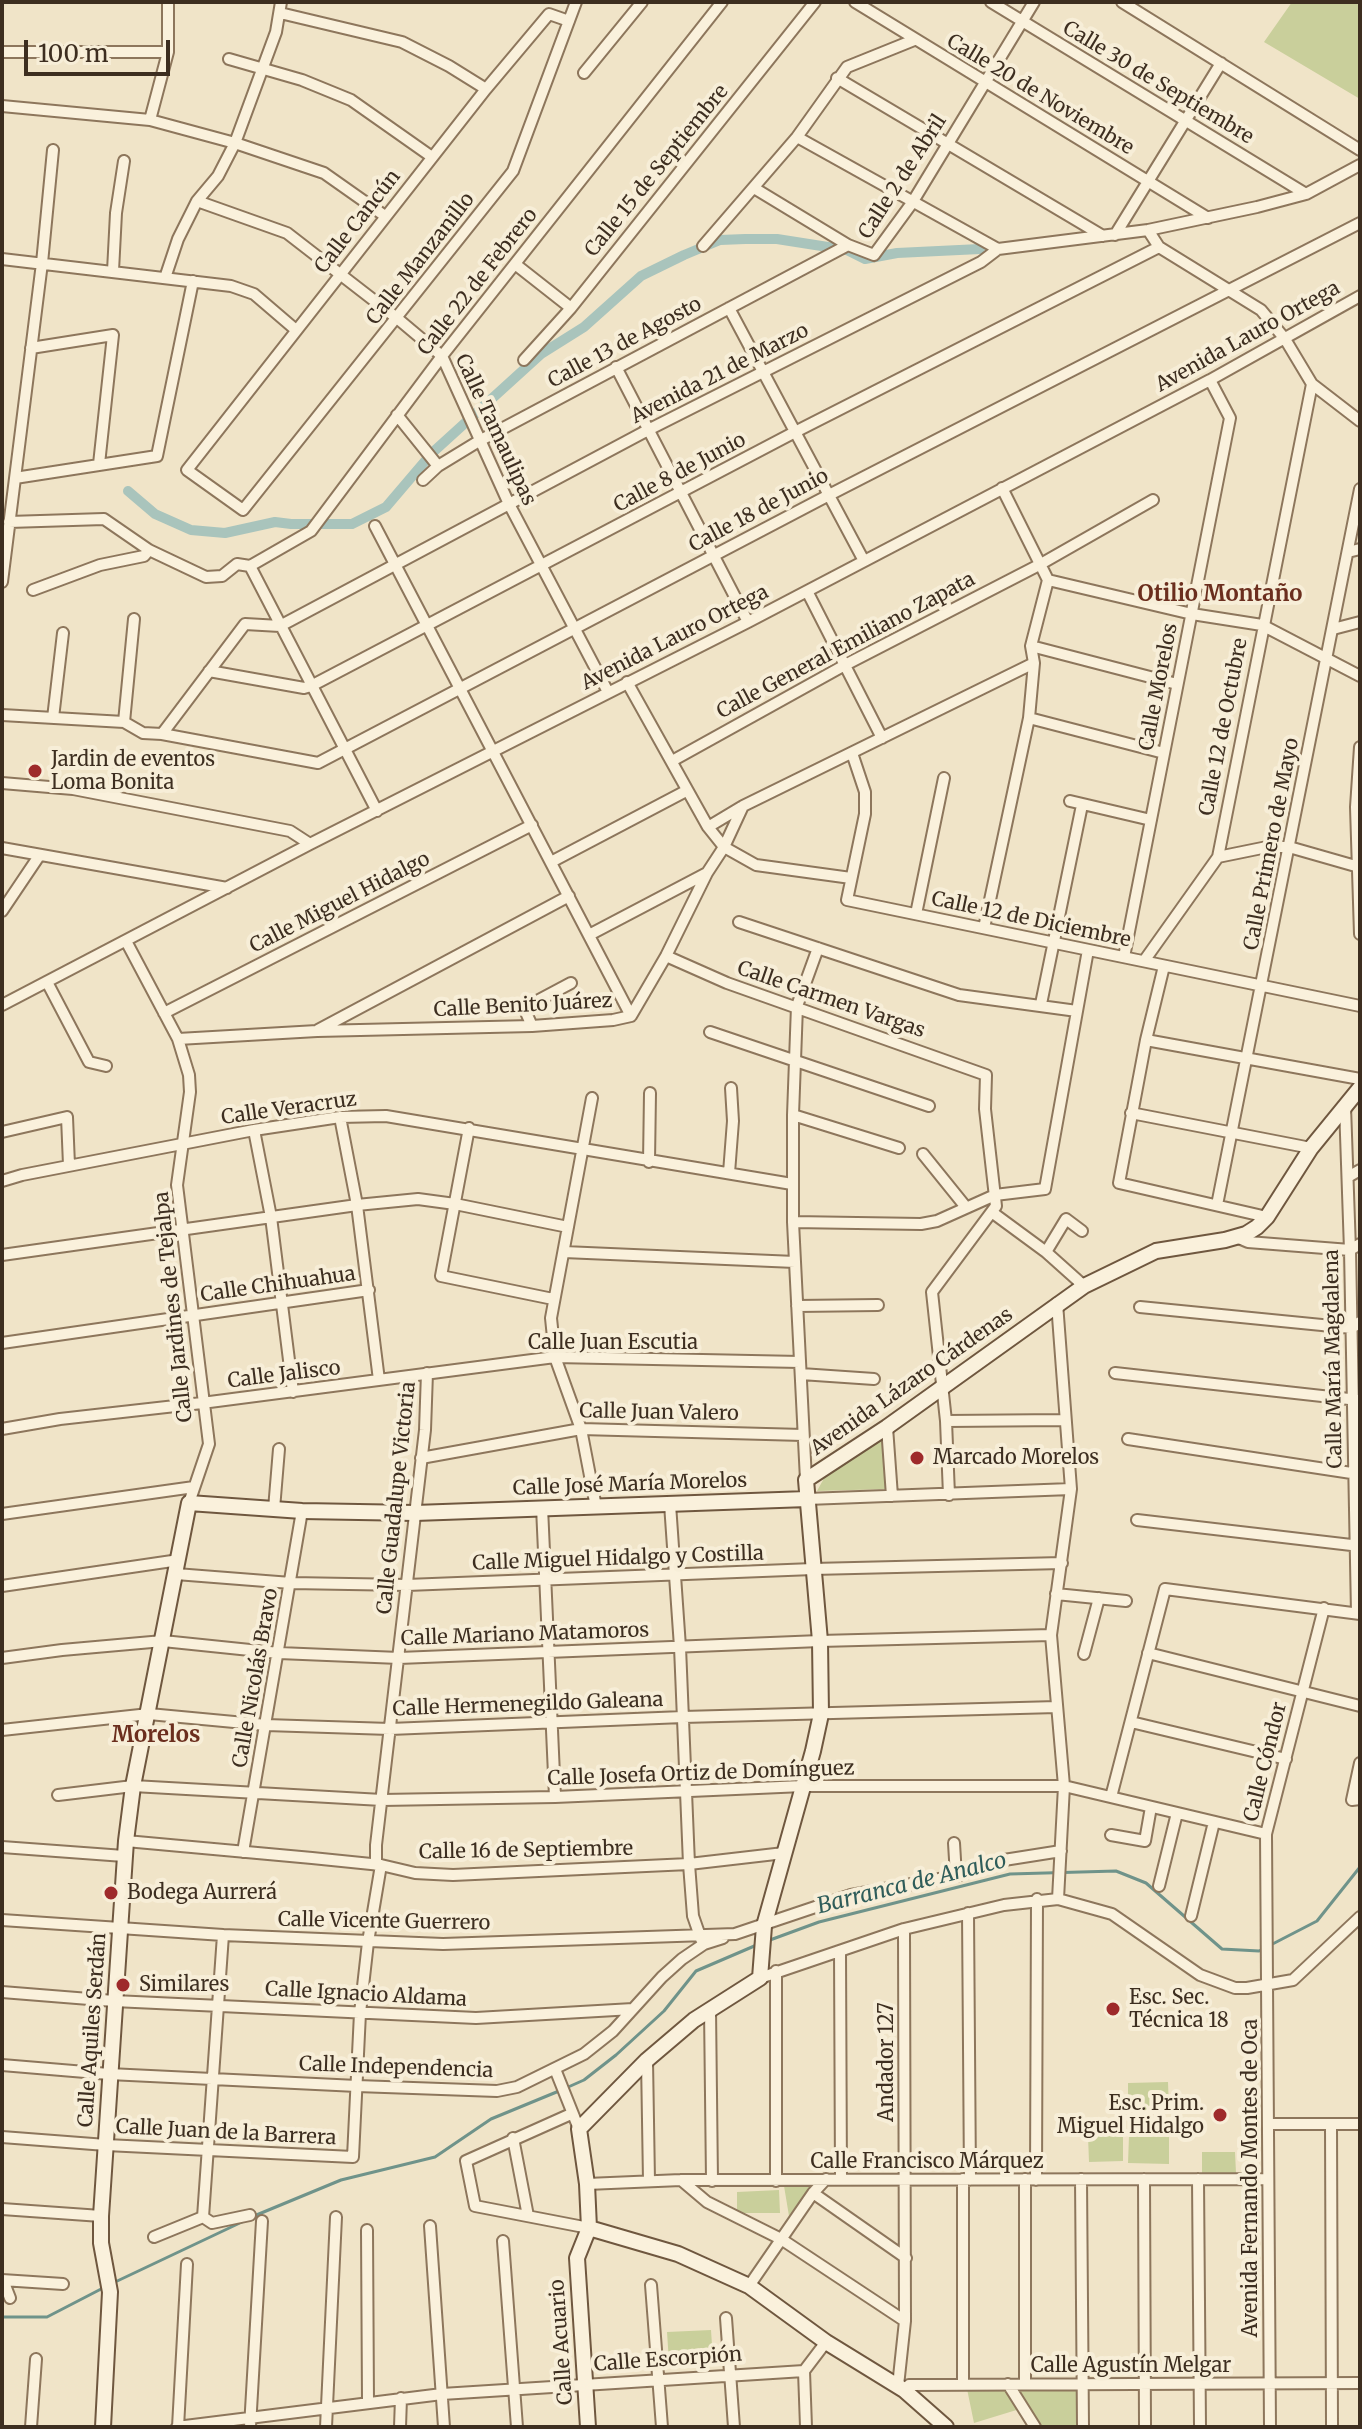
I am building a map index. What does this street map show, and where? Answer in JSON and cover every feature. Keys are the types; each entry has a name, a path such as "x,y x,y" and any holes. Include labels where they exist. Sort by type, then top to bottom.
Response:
{"street":[{"path":"150,120 168,52 168,2"},
{"name":"Calle Manzanillo","path":"187,470 243,510 513,171 576,2"},
{"path":"584,73 642,2"},
{"name":"Calle 22 de Febrero","path":"9,522 104,519 149,550 206,577 222,576 237,564 250,566 311,531 442,356 722,2"},
{"name":"Calle 15 de Septiembre","path":"524,360 571,308 815,2"},
{"name":"Calle 20 de Noviembre","path":"855,2 1208,218"},
{"name":"Calle 30 de Septiembre","path":"991,2 1306,194"},
{"name":"Calle 2 de Abril","path":"754,188 844,246 874,255 912,203 1034,2"},
{"path":"1122,2 1360,150"},
{"path":"165,278 178,239 197,201 218,176 235,143 264,70 280,8 402,42 486,89"},
{"name":"Calle Cancún","path":"187,470 385,216 549,14 569,21"},
{"path":"703,246 797,137 847,67 914,40"},
{"path":"2,52 168,52"},
{"path":"229,59 302,80 351,100 432,157"},
{"path":"837,78 1109,236 1147,182 1221,63"},
{"path":"2,106 150,120 235,143 337,180 385,216"},
{"path":"797,137 998,249"},
{"path":"2,582 53,150"},
{"path":"113,271 116,213 124,161"},
{"name":"Avenida 21 de Marzo","path":"162,734 245,624 280,626 648,430 981,262 998,249 1109,236 1208,218 1306,194 1360,165"},
{"name":"Calle Tamaulipas","path":"197,201 287,233 442,356 509,504 608,692"},
{"name":"Calle 18 de Junio","path":"124,722 143,733 318,763 713,555 1360,223"},
{"path":"1148,230 1159,247 1261,310 1285,339 1309,379 1360,421"},
{"name":"Calle 13 de Agosto","path":"423,480 438,466 479,441 844,246"},
{"name":"Calle 8 de Junio","path":"311,686 795,432 1159,247"},
{"path":"2,259 231,286 254,294 296,330"},
{"path":"515,264 571,308"},
{"path":"15,478 157,456 193,281"},
{"name":"Avenida Lauro Ortega","path":"2,1005 310,844 748,622 1210,380 1360,296"},
{"path":"729,308 864,561"},
{"path":"31,348 113,335 99,464"},
{"path":"616,367 748,622"},
{"name":"Calle 12 de Octubre","path":"1144,961 1218,857 1309,379"},
{"name":"Calle Morelos","path":"1124,957 1230,418 1210,380"},
{"path":"397,415 438,466"},
{"path":"984,928 1025,731 1034,719 1031,646 1048,580 1002,488"},
{"name":"Calle Primero de Mayo","path":"1217,1205 1360,489"},
{"name":"Calle General Emiliano Zapata","path":"672,761 845,665 1039,565 1153,500"},
{"path":"375,526 631,1016"},
{"path":"1348,552 1360,549"},
{"path":"33,590 100,565 144,556 149,550"},
{"path":"250,566 377,811"},
{"path":"1048,580 1192,614 1262,625 1360,676"},
{"path":"807,591 882,738"},
{"path":"2,715 124,722 134,619"},
{"path":"1333,629 1360,622"},
{"path":"53,718 63,633"},
{"path":"1031,646 1177,684"},
{"path":"708,827 743,806 1034,663"},
{"path":"209,671 304,688 311,686"},
{"path":"627,682 708,827 724,847 756,865 851,878 865,814 865,792 852,753"},
{"path":"1034,719 1164,753"},
{"path":"1360,747 1360,934"},
{"path":"916,914 944,778"},
{"path":"2,783 73,789 290,831 310,844"},
{"path":"551,862 686,791"},
{"path":"1070,801 1151,820"},
{"path":"1041,1004 1082,805"},
{"name":"Calle Benito Juárez","path":"178,1039 317,1031 532,1026 631,1016 666,956 743,806"},
{"name":"Calle Miguel Hidalgo","path":"164,1013 532,825"},
{"path":"1218,857 1267,847 1289,847 1358,867"},
{"path":"2,848 227,888"},
{"path":"2,911 39,856"},
{"path":"589,935 707,873"},
{"name":"Calle 12 de Diciembre","path":"851,878 847,900 1360,1006"},
{"path":"317,1031 569,896"},
{"path":"739,922 959,995 1077,1011"},
{"name":"Calle Jardines de Tejalpa","path":"126,941 178,1039 186,1065 190,1092 177,1185 209,1444"},
{"path":"806,1480 793,1222 793,1115 797,1006 818,948"},
{"path":"793,1222 921,1224 937,1221 995,1195 1045,1189 1088,950"},
{"name":"Calle Carmen Vargas","path":"666,956 727,983 986,1075 985,1109 995,1195"},
{"path":"1164,966 1146,1040 1119,1183 1267,1217"},
{"path":"47,982 89,1062 106,1066"},
{"path":"532,1026 524,1008 571,983"},
{"path":"710,1032 929,1106"},
{"path":"1146,1040 1360,1079"},
{"path":"729,1173 733,1121 731,1088"},
{"name":"Avenida Lázaro Cárdenas","path":"760,1975 763,1930 821,1714 820,1641 806,1480 887,1427 1084,1286 1156,1251 1236,1237 1257,1227 1267,1217 1311,1148 1360,1088"},
{"path":"649,1162 650,1093"},
{"path":"592,1098 553,1299 551,1340 581,1429 596,1507"},
{"name":"Calle María Magdalena","path":"1345,1104 1355,1247 1359,1614"},
{"path":"1131,1113 1311,1148"},
{"path":"793,1115 899,1148"},
{"name":"Calle Veracruz","path":"2,1181 254,1130 340,1117 386,1116 792,1184"},
{"path":"2,1132 67,1117 69,1165"},
{"path":"340,1117 357,1205 379,1380"},
{"path":"469,1128 441,1276 553,1299"},
{"path":"254,1130 271,1217 293,1392"},
{"path":"923,1154 965,1206"},
{"path":"1348,1177 1360,1170"},
{"path":"949,1495 946,1421 932,1292 993,1213 995,1195"},
{"path":"2,1255 418,1199 568,1227"},
{"path":"993,1213 1046,1252 1084,1286"},
{"path":"1046,1252 1066,1219 1082,1231"},
{"path":"1236,1237 1248,1242 1355,1247"},
{"path":"564,1252 795,1262"},
{"name":"Calle Chihuahua","path":"2,1343 369,1290"},
{"path":"1057,1303 1071,1489 1051,1635 1064,1786 1058,1899"},
{"path":"797,1306 878,1305"},
{"path":"1140,1307 1356,1325"},
{"name":"Calle Juan Escutia","path":"379,1380 555,1357 800,1362"},
{"name":"Calle Guadalupe Victoria","path":"353,2157 360,2013 379,1865 382,1800 425,1430 427,1373"},
{"path":"1115,1373 1357,1399"},
{"path":"801,1374 874,1379"},
{"name":"Calle Jalisco","path":"2,1429 60,1419 379,1380"},
{"path":"946,1421 1064,1420"},
{"path":"887,1427 892,1496"},
{"name":"Calle Juan Valero","path":"421,1458 581,1429 803,1435"},
{"path":"1128,1439 1358,1474"},
{"name":"Calle Aquiles Serdán","path":"103,2427 110,2292 105,2271 101,2216 125,1849 133,1786 189,1503 209,1444"},
{"path":"274,1509 279,1449"},
{"path":"2,1514 194,1487"},
{"name":"Calle José María Morelos","path":"189,1503 302,1511 415,1513 1071,1489"},
{"path":"670,1504 680,1647 689,1864 693,1916 701,1940"},
{"path":"542,1507 555,1797"},
{"name":"Calle Nicolás Bravo","path":"243,1852 302,1511"},
{"path":"1137,1520 1358,1546"},
{"name":"Calle Miguel Hidalgo y Costilla","path":"2,1586 178,1567 291,1583 407,1585 1062,1563"},
{"path":"1111,1797 1165,1589 1359,1614"},
{"path":"1056,1594 1126,1601"},
{"path":"1084,1654 1099,1598"},
{"name":"Calle Cóndor","path":"1268,1928 1266,1834 1324,1608"},
{"name":"Calle Mariano Matamoros","path":"2,1658 163,1641 279,1653 399,1658 1051,1635"},
{"path":"1148,1653 1360,1706"},
{"name":"Calle Hermenegildo Galeana","path":"2,1730 149,1714 266,1725 390,1729 1057,1707"},
{"path":"1131,1722 1286,1759"},
{"path":"1356,1800 1360,1763"},
{"name":"Calle Josefa Ortiz de Domínguez","path":"58,1795 133,1786 382,1800 555,1797 803,1786 1064,1786 1266,1834"},
{"path":"1111,1835 1145,1841 1151,1807"},
{"path":"1159,1886 1177,1813"},
{"path":"1191,1916 1214,1822"},
{"path":"954,1843 956,1876"},
{"name":"Calle 16 de Septiembre","path":"2,1847 243,1852 453,1875 689,1864 784,1853"},
{"name":"Calle Vicente Guerrero","path":"2,1920 368,1942 443,1944 701,1940 763,1930 851,1895 956,1876 1004,1860 1061,1857"},
{"path":"1025,2384 1037,1899"},
{"path":"579,2129 647,2060 710,2009 760,1975 904,1929 1037,1899 1058,1899 1112,1914 1200,1975 1235,1988 1293,1980 1360,1917"},
{"path":"963,2384 968,1913"},
{"name":"Avenida Fernando Montes de Oca","path":"1268,1928 1270,2427"},
{"name":"Andador 127","path":"901,2388 906,2258 904,1929"},
{"path":"203,2217 223,1935"},
{"name":"Calle Independencia","path":"2,2065 109,2074 497,2091 556,2073 594,2046 613,2031 701,1940"},
{"path":"840,1951 841,2179"},
{"path":"776,1971 776,2181"},
{"name":"Calle Ignacio Aldama","path":"2,1992 114,2001 476,2018 633,2009"},
{"path":"710,2009 712,2181"},
{"path":"647,2060 649,2181"},
{"name":"Calle Acuario","path":"556,2073 579,2129 587,2184 589,2228 577,2258 588,2427"},
{"path":"569,2109 466,2161 475,2206 589,2228 678,2254 749,2286 826,2342 901,2388 946,2427"},
{"path":"1269,2124 1360,2124"},
{"path":"1331,2124 1332,2427"},
{"name":"Calle Juan de la Barrera","path":"2,2137 353,2157"},
{"path":"513,2138 528,2216"},
{"path":"749,2286 826,2179"},
{"path":"1081,2179 1083,2427"},
{"path":"1144,2179 1145,2427"},
{"path":"1198,2179 1200,2427"},
{"name":"Calle Francisco Márquez","path":"587,2184 681,2180 1268,2179"},
{"path":"681,2180 707,2202 781,2239 905,2321"},
{"path":"813,2193 906,2258"},
{"path":"2,2209 101,2216"},
{"path":"203,2217 212,2223 250,2215"},
{"path":"154,2237 203,2217"},
{"path":"326,2427 336,2217"},
{"path":"250,2423 262,2221"},
{"path":"430,2226 444,2427"},
{"path":"367,2230 368,2402"},
{"path":"503,2241 517,2427"},
{"path":"178,2427 187,2264"},
{"path":"10,2298 2,2280 63,2284"},
{"path":"651,2285 662,2427"},
{"path":"726,2318 734,2427"},
{"path":"806,2427 804,2371 826,2342"},
{"path":"31,2427 36,2359"},
{"name":"Calle Escorpión","path":"178,2427 250,2423 326,2407 442,2394 804,2371"},
{"name":"Calle Agustín Melgar","path":"901,2388 909,2385 963,2384 1360,2383"},
{"path":"1008,2384 1035,2427"},
{"path":"400,2427 401,2398"}],"green space":[{"path":"1292,2 1355,2 1360,6 1360,99 1264,42"},
{"path":"884,1437 887,1489 817,1491 828,1471"},
{"path":"1168,2082 1169,2110 1128,2110 1128,2083"},
{"path":"1123,2135 1123,2161 1089,2162 1088,2136"},
{"path":"1129,2136 1169,2137 1169,2164 1128,2163"},
{"path":"1202,2152 1235,2152 1236,2173 1202,2173"},
{"path":"784,2186 811,2186 789,2216"},
{"path":"779,2190 780,2213 737,2213 737,2192"},
{"path":"711,2330 713,2360 669,2362 667,2332"},
{"path":"966,2384 1083,2384 1083,2427 1035,2427 1023,2408 974,2423"}],"waterway":[{"path":"128,491 155,514 191,530 225,533 275,522 352,524 386,507 432,453 541,354 584,327 641,276 684,255 720,240 745,239 777,239 847,250 865,259 897,253 980,249"},
{"name":"Barranca de Analco","path":"770,1940 819,1922 1010,1874 1116,1871 1146,1883 1222,1949 1259,1951 1317,1921 1360,1867"},
{"name":"Barranca de Analco","path":"566,2088 584,2080 616,2055 664,2011 696,1971 759,1944"},
{"path":"254,2216 341,2180 435,2157 491,2119 559,2091"},
{"path":"113,2283 244,2221"},
{"path":"2,2317 47,2317 103,2288"}],"place":[{"name":"Jardin de eventos Loma Bonita","path":"35,771"},
{"name":"Marcado Morelos","path":"917,1458"},
{"name":"Bodega Aurrerá","path":"111,1893"},
{"name":"Similares","path":"123,1985"},
{"name":"Esc. Sec. Técnica 18","path":"1113,2009"},
{"name":"Esc. Prim. Miguel Hidalgo","path":"1220,2115"}],"district":[{"name":"Otilio Montaño","path":"1220,595"},
{"name":"Morelos","path":"156,1736"}]}
